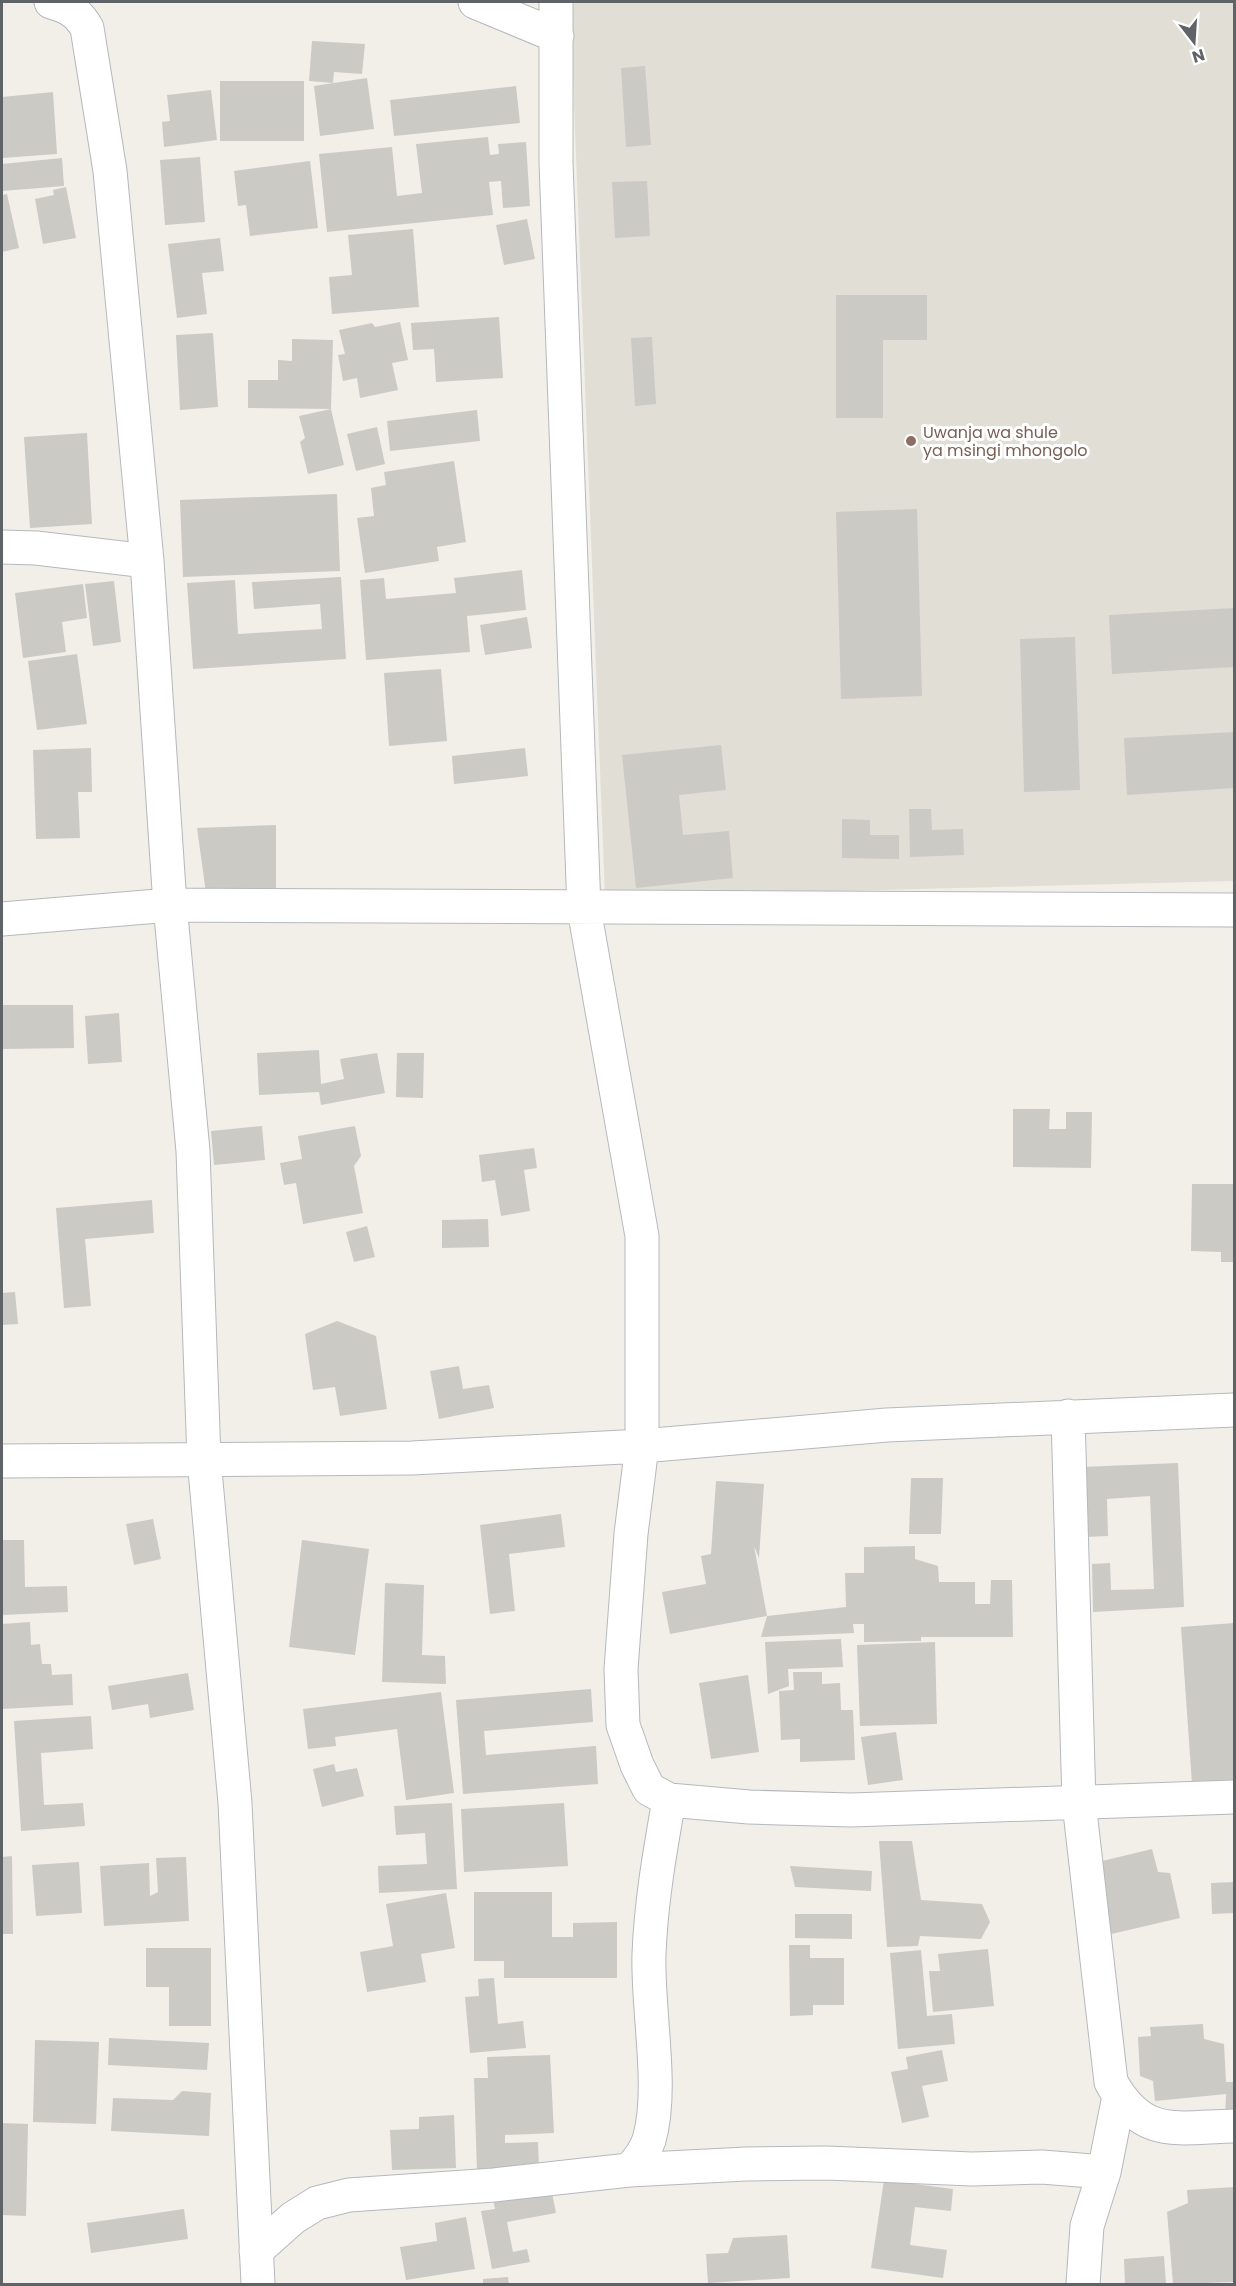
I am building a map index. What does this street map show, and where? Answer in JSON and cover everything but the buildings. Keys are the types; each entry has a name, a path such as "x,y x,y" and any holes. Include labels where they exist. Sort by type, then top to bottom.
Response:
{"street":[{"path":"51,2 69,8 81,17 87,28 110,171 147,561 170,905 193,1151 204,1459 235,1803 258,2284"},
{"path":"475,2 557,36"},
{"path":"556,2 556,163 584,909 642,1236 642,1446 631,1534 621,1669 623,1725 636,1765 649,1789 669,1800 749,1807 851,1810 1234,1797"},
{"path":"2,547 36,548 147,561"},
{"path":"2,919 170,905 584,909 1234,910"},
{"path":"2,1461 412,1458 642,1446 887,1425 1234,1410"},
{"path":"1068,1416 1079,1803 1112,2082 1131,2112 1145,2122 1167,2127 1234,2126"},
{"path":"629,2170 641,2157 649,2139 654,2094 649,1954 656,1875 669,1800"},
{"path":"1083,2284 1087,2226 1104,2172 1119,2096"},
{"path":"256,2251 293,2218 317,2203 333,2198 629,2170 746,2164 826,2163 972,2169 1042,2167 1104,2172"}],"shaded area":[{"name":"Uwanja wa shule ya msingi mhongolo","path":"570,2 1234,2 1234,881 605,897"}],"place":[{"name":"Uwanja wa shule ya msingi mhongolo","path":"911,441"}]}
